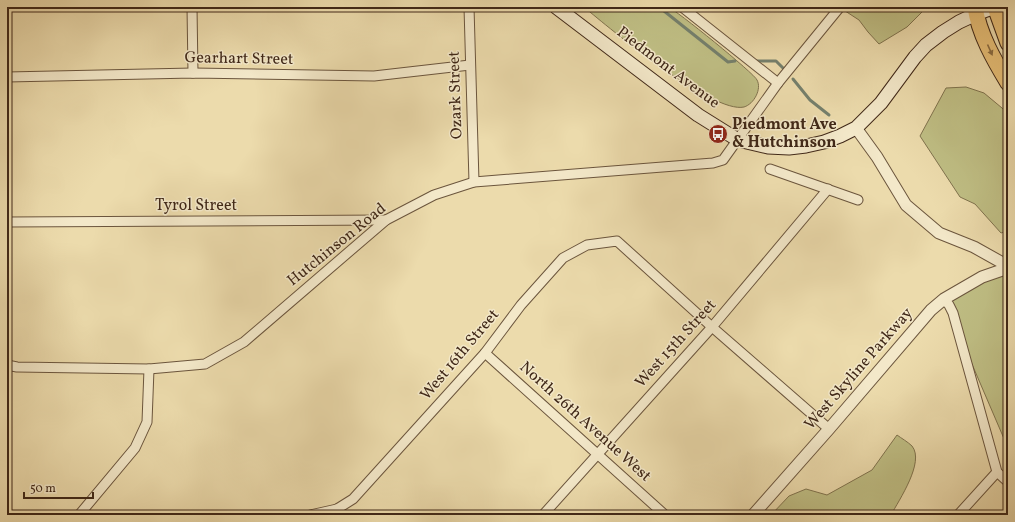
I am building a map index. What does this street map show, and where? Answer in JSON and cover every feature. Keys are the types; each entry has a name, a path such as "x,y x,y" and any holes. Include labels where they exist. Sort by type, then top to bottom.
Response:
{"highway":[{"name":"Piedmont Avenue","path":"995,7 1008,43"},
{"path":"975,10 995,62 1008,83"}],"main road":[{"name":"Piedmont Avenue","path":"556,7 698,115 738,140 768,147 789,148 824,142 856,128 881,103 915,57 926,45 975,10 995,7"}],"street":[{"path":"192,7 193,73"},
{"name":"Ozark Street","path":"469,7 474,182"},
{"path":"682,7 778,83"},
{"name":"Hutchinson Road","path":"7,365 17,367 149,369 205,364 244,342 386,220 434,195 474,182 713,163 723,160 778,83 840,7"},
{"name":"Gearhart Street","path":"7,77 193,73 374,76 470,66"},
{"path":"856,128 877,157 906,205 939,233 974,247 1008,267"},
{"path":"770,169 858,200"},
{"name":"West 15th Street","path":"543,515 712,326 828,189"},
{"name":"Tyrol Street","path":"7,222 386,220"},
{"name":"West 16th Street","path":"310,515 335,512 353,499 485,352 521,305 563,258 587,245 617,241 712,326"},
{"name":"West Skyline Parkway","path":"753,515 931,310 944,299 982,277 1008,267"},
{"path":"944,299 949,304 953,313 997,472 1008,482"},
{"path":"712,326 829,429"},
{"name":"North 26th Avenue West","path":"485,352 665,515"},
{"path":"79,515 135,448 147,422 149,369"},
{"path":"958,515 997,472"}],"shaded area":[{"path":"666,6 674,10 699,29 753,75 758,84 758,92 754,100 744,107 729,106 710,97 662,68 584,7"},
{"path":"839,7 927,7 907,27 879,44 859,20"},
{"path":"966,87 984,93 1008,113 1008,231 1001,233 975,204 960,197 920,136 946,88"},
{"path":"1008,268 1008,448 944,299"},
{"path":"897,435 912,446 915,453 915,461 913,471 905,491 891,515 771,515 789,496 806,489 827,495 872,470"}],"waterway":[{"path":"659,7 728,62 735,61"},
{"path":"755,61 776,61 783,68"},
{"path":"793,79 810,100 829,115"},
{"path":"1008,116 1005,128 1008,137"}],"place":[{"name":"Piedmont Ave & Hutchinson","path":"718,134"}]}
